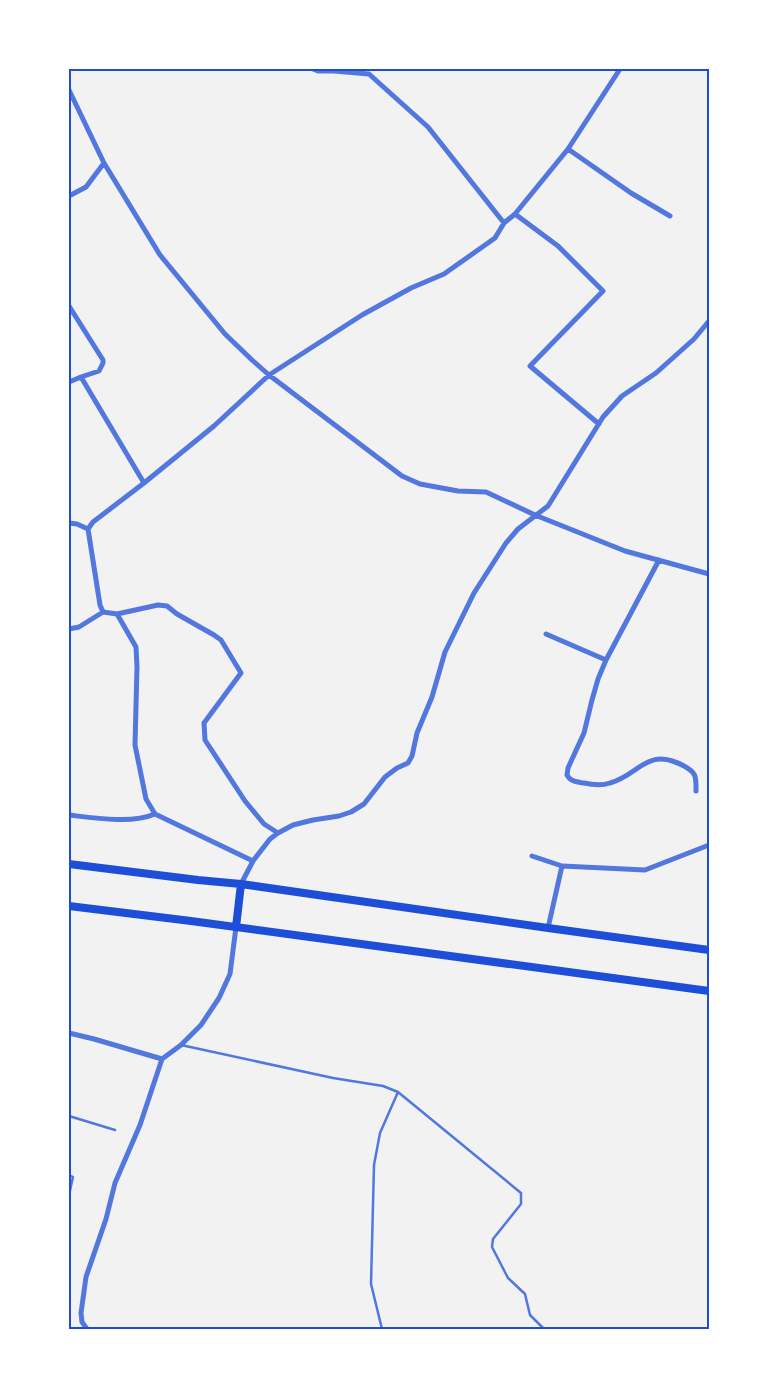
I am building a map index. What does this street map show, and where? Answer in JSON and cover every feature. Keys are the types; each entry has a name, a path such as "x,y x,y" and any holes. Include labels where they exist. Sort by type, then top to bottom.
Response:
{"main road":[{"path":"69,864 242,884 709,950"},
{"path":"236,927 242,884"},
{"path":"69,906 709,991"}],"street":[{"path":"313,69 318,71 369,74 428,127 504,223"},
{"path":"103,612 100,605 88,529 93,522 214,426 269,375 362,315 411,288 444,274 494,238 504,223 515,214 568,149 620,69"},
{"path":"69,90 104,163 160,254 225,334 269,375 402,476 420,484 458,491 486,492 535,515 625,551 709,574"},
{"path":"568,149 631,193 670,216"},
{"path":"69,196 86,187 104,163"},
{"path":"515,214 558,246 603,291 530,366 599,424"},
{"path":"69,306 103,360 99,371 69,382"},
{"path":"242,884 253,861 270,839 278,833 293,825 351,812 364,804 385,776 408,763 412,756 417,733 432,697 445,652 474,593 506,543 518,529 548,506 603,417 622,396 656,373 694,339 709,321"},
{"path":"81,377 144,483"},
{"path":"69,523 88,529"},
{"path":"659,560 606,660 598,679 584,733 568,768 567,775 573,781 602,785 620,779 643,763 652,760 668,760 692,770 696,777 696,791"},
{"path":"69,629 79,627 103,612 117,614 158,605 167,606 221,640 241,673 204,722 205,740 245,801 264,824 278,833"},
{"path":"117,614 136,647 134,745 146,799 155,814 253,861"},
{"path":"546,634 606,660"},
{"path":"69,816 117,819 145,818 155,814"},
{"path":"532,856 562,866 645,870 709,845"},
{"path":"548,928 562,866"},
{"path":"87,1329 82,1322 81,1313 86,1277 106,1219 115,1183 140,1125 162,1059 181,1045 201,1025 210,1014 223,990 230,974 236,927"},
{"path":"69,1033 162,1059"}],"lane":[{"path":"181,1045 334,1078 383,1086 398,1092 521,1193 521,1204 493,1239 492,1247 508,1278 525,1294 530,1315 544,1329"},
{"path":"382,1329 371,1284 374,1165 380,1133 398,1092"},
{"path":"69,1116 115,1130"},
{"path":"69,1175 73,1177 69,1195"}]}
